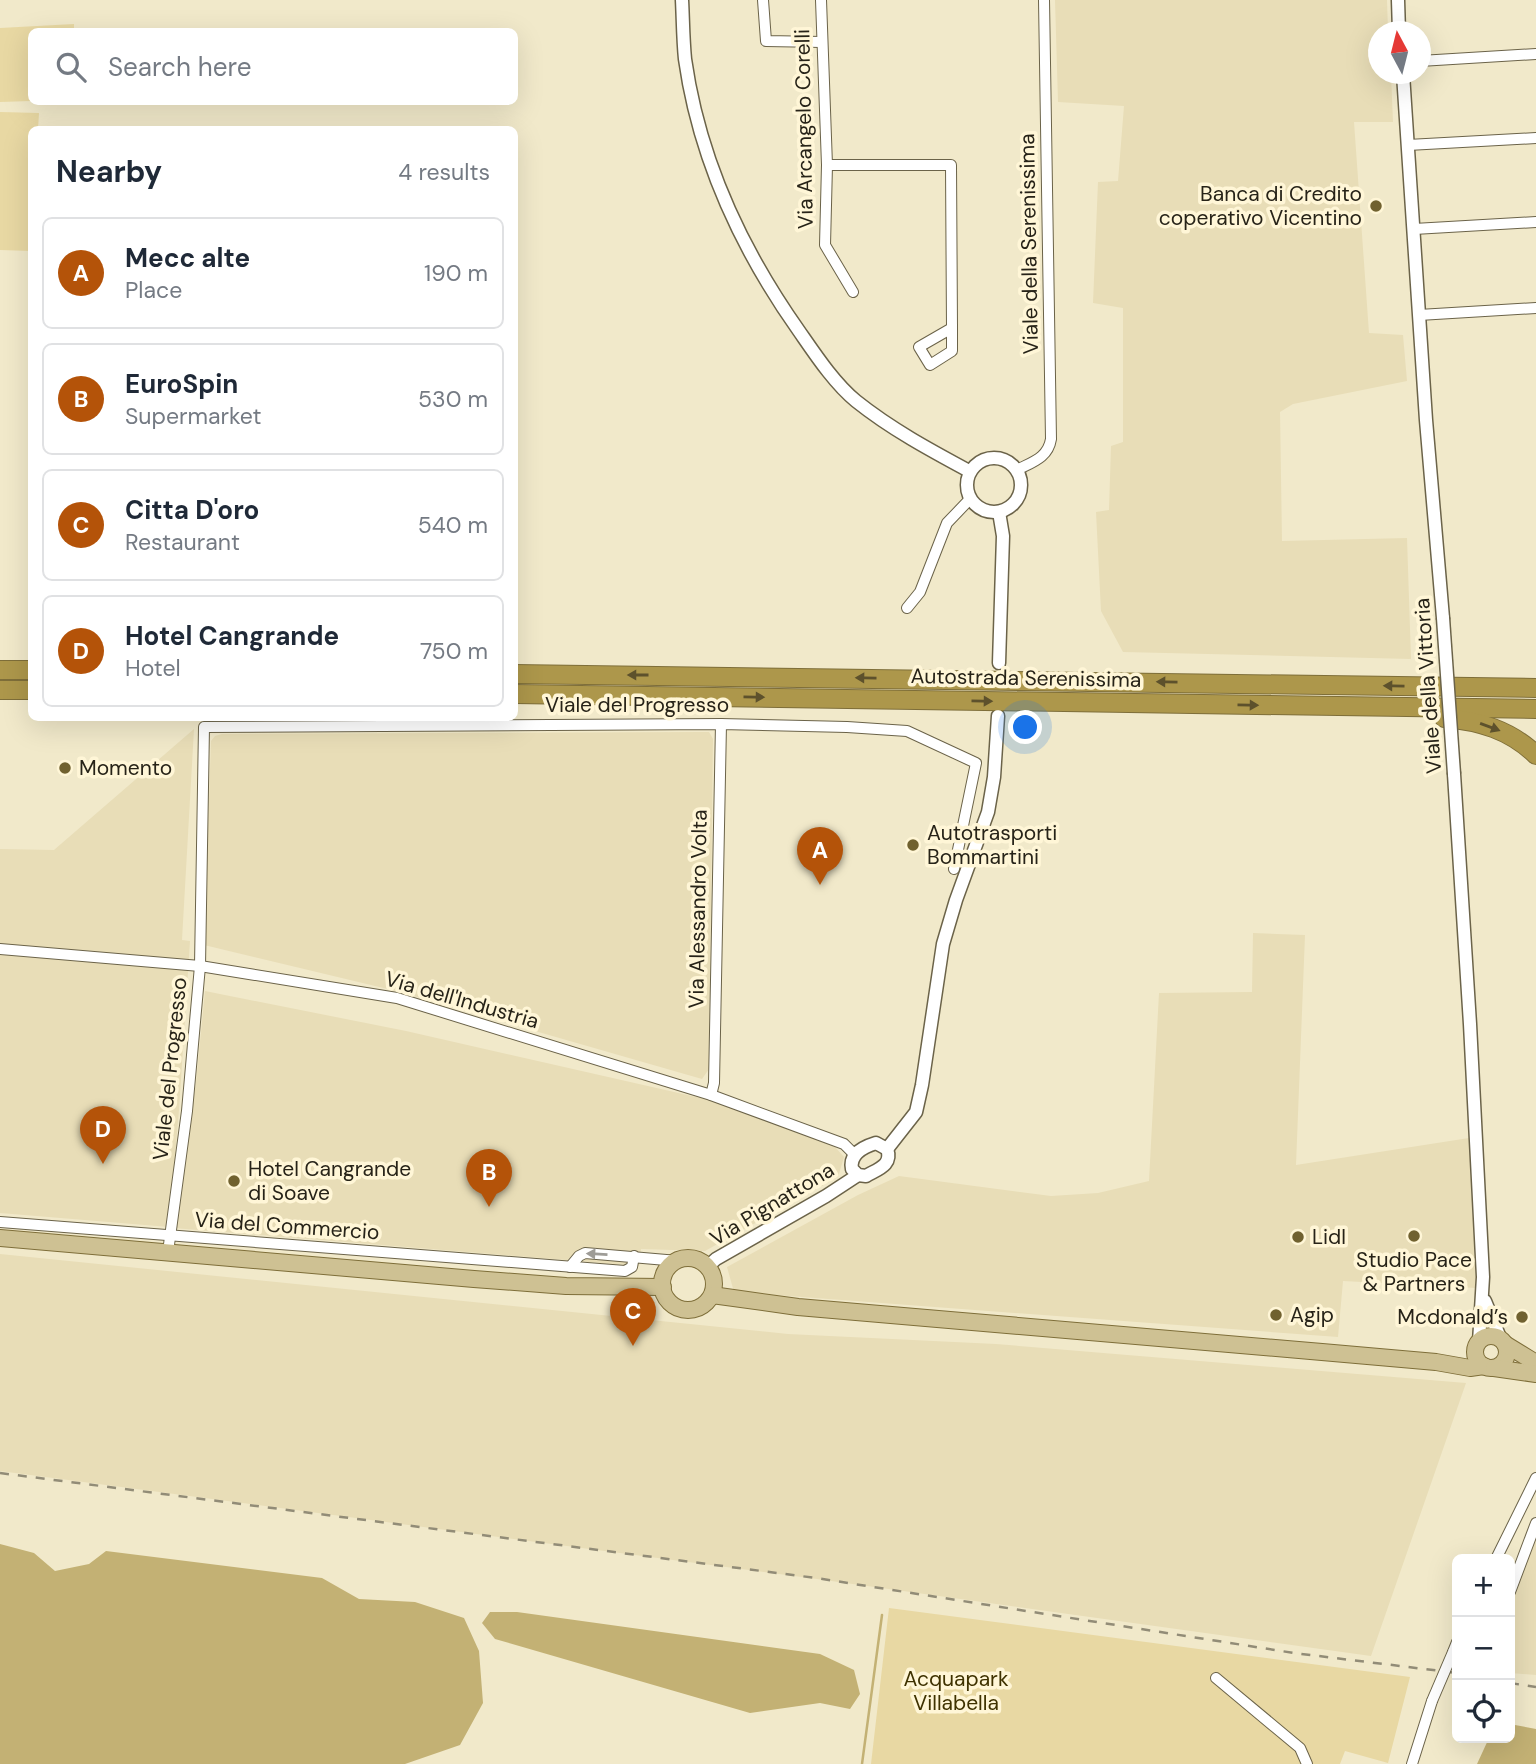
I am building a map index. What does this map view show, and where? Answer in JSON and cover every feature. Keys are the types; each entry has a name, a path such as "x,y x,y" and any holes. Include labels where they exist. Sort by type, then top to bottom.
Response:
{"highway":[{"path":"0,670 28,670"},
{"name":"Autostrada Serenissima","path":"518,674 1536,688"},
{"path":"0,690 28,690"},
{"name":"Autostrada Serenissima","path":"518,694 1536,709"},
{"path":"1351,706 1396,715 1474,721 1511,736 1536,755"}],"main road":[{"path":"0,1238 169,1244 566,1286 663,1287"},
{"path":"691,1259 707,1267 713,1277 712,1295 705,1304 687,1310 670,1303 663,1287 666,1271 678,1261 691,1259"},
{"path":"712,1295 798,1307 1436,1362 1536,1374"},
{"path":"1436,1362 1460,1357 1492,1336 1536,1363"},
{"path":"1489,1367 1504,1361 1507,1353 1503,1342"},
{"path":"1478,1344 1477,1360 1489,1367"}],"street":[{"path":"682,0 685,56 704,150 732,219 778,301 811,349 854,400 894,429 969,471"},
{"path":"763,0 766,41 822,42"},
{"name":"Via Arcangelo Corelli","path":"821,0 827,165 825,245 853,292"},
{"name":"Viale della Serenissima","path":"1017,470 1044,455 1051,443 1044,0"},
{"path":"1398,0 1399,21"},
{"path":"1431,60 1536,54"},
{"name":"Viale della Vittoria","path":"1404,84 1471,1024 1483,1297 1478,1344"},
{"path":"1408,145 1536,138"},
{"path":"827,165 951,165 952,327"},
{"path":"1414,229 1536,222"},
{"path":"1419,315 1536,309"},
{"path":"992,457 1002,458 1017,470 1021,487 1014,503 999,512 982,510 970,499 966,481 975,464 992,457"},
{"path":"907,608 919,592 947,523 970,499"},
{"path":"999,512 1003,536 999,663"},
{"path":"887,1149 916,1112 943,944 988,812 994,777 998,716"},
{"name":"Viale del Progresso","path":"169,1244 187,1111 200,965 204,727 721,724 907,731 976,763 954,869"},
{"name":"Via Alessandro Volta","path":"710,1095 714,1083 721,724"},
{"name":"Via dell'Industria","path":"0,949 200,965 397,998 710,1095 844,1143 855,1154"},
{"path":"876,1143 887,1149 889,1156 886,1165 866,1176 858,1175 851,1163 855,1154 876,1143"},
{"name":"Via Pignattona","path":"707,1267 716,1259 858,1175"},
{"name":"Via del Commercio","path":"0,1222 169,1244 625,1271 632,1267 634,1256 678,1261"},
{"name":"Viale della Vittoria","path":"1483,1297 1503,1342"},
{"path":"1498,1554 1536,1478"},
{"path":"1515,1579 1536,1523"},
{"path":"1412,1764 1432,1701 1452,1654"},
{"path":"1216,1678 1300,1748 1307,1764"}],"shaded area":[{"path":"1055,0 1387,0 1388,21 1368,21 1368,84 1391,84 1393,122 1354,122 1369,333 1403,335 1407,381 1293,404 1280,412 1282,541 1407,538 1411,659 1123,652 1101,611 1096,512 1109,510 1111,446 1123,442 1123,308 1093,303 1098,182 1118,181 1124,106 1058,102"},
{"path":"194,729 182,940 190,941 169,1227 0,1213 0,849 54,850"},
{"path":"709,732 713,739 709,1069 702,1079 396,991 204,945 211,741 215,736"},
{"path":"1253,933 1305,935 1296,1165 1469,1138 1476,1288 1343,1281 1338,1337 734,1292 727,1267 858,1195 899,1176 1051,1196 1098,1193 1149,1181 1159,993 1252,992"},
{"path":"205,991 406,1031 727,1104 835,1147 844,1157 838,1177 705,1251 641,1249 639,1266 173,1228 196,1083"},
{"path":"0,1254 788,1334 996,1344 1466,1383 1371,1656 817,1579 0,1471"},
{"path":"1536,1530 1536,1675 1515,1673 1515,1582"},
{"path":"0,1544 34,1553 55,1571 89,1564 106,1551 322,1578 359,1599 415,1602 464,1618 479,1651 483,1703 460,1745 405,1764 0,1764"},
{"path":"490,1612 517,1612 820,1654 854,1670 860,1694 850,1709 820,1703 750,1713 495,1639 482,1623"},
{"path":"1515,1725 1536,1729 1536,1764 1477,1764 1487,1743 1515,1743"}],"green space":[{"path":"74,24 74,28 28,28 28,101 0,102 0,28"},
{"path":"0,112 39,113 38,126 28,126 28,251 0,250"},
{"name":"Acquapark Villabella","path":"889,1608 1410,1677 1388,1763 1345,1751 1340,1764 871,1764"}],"waterway":[{"path":"862,1764 882,1615"}],"railway":[{"path":"0,1473 816,1578 1294,1653 1452,1672"},
{"path":"1515,1684 1536,1687"}],"place":[{"name":"Banca di Credito coperativo Vicentino","path":"1376,206"},
{"name":"Momento","path":"65,768"},
{"name":"Autotrasporti Bommartini","path":"913,845"},
{"name":"Mecc alte","path":"820,885"},
{"name":"Hotel Cangrande","path":"103,1164"},
{"name":"Hotel Cangrande di Soave","path":"234,1181"},
{"name":"EuroSpin","path":"489,1207"},
{"name":"Studio Pace & Partners","path":"1414,1236"},
{"name":"Lidl","path":"1298,1237"},
{"name":"Agip","path":"1276,1315"},
{"name":"Mcdonald’s","path":"1522,1317"},
{"name":"Citta D'oro","path":"633,1346"}]}
